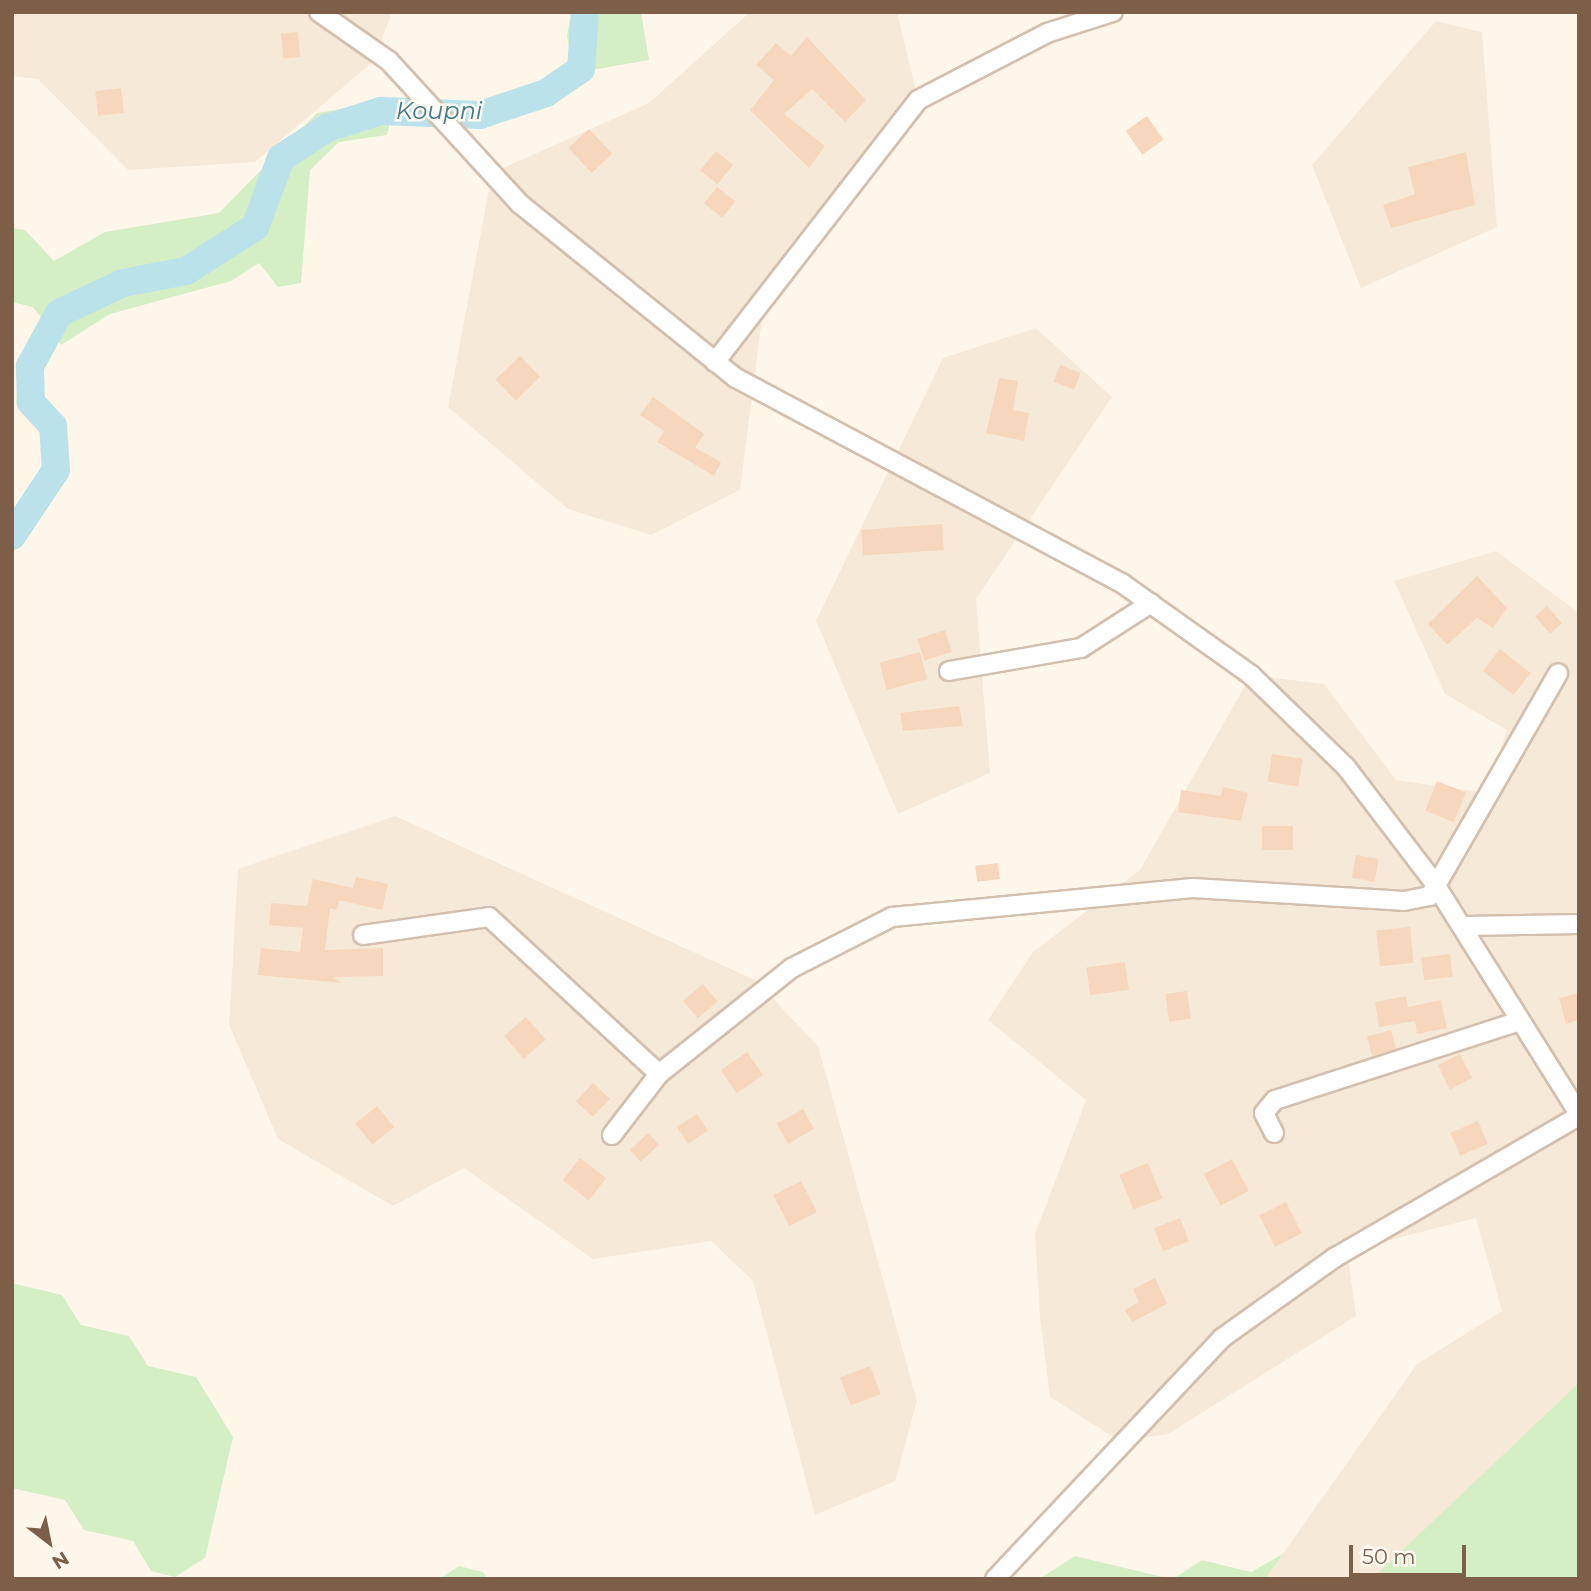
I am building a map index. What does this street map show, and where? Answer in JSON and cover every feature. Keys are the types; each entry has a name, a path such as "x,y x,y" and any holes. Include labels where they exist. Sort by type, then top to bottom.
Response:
{"street":[{"path":"318,12 389,61 520,204 715,362 788,409 1060,549 1151,603 1251,675 1346,767 1438,888 1465,926 1519,1021 1579,1115 1334,1258 1223,1338 995,1579"},
{"path":"715,362 918,100 1046,33 1113,12"},
{"path":"949,671 1081,648 1151,603"},
{"path":"612,1135 659,1074 792,968 892,917 1193,887 1420,901 1438,888 1558,673"},
{"path":"363,935 489,917 659,1074"},
{"path":"1465,926 1579,924"},
{"path":"1274,1133 1265,1113 1275,1100 1519,1021"}],"shaded area":[{"path":"12,12 392,12 374,61 255,162 128,170 38,79 12,76"},
{"path":"750,12 897,12 918,100 764,303 740,490 651,535 568,509 448,407 492,173 649,103"},
{"path":"1436,21 1482,32 1497,227 1361,288 1312,165"},
{"path":"1036,328 1112,397 976,599 990,773 898,814 816,621 943,358"},
{"path":"1496,551 1579,613 1579,1579 1265,1579 1417,1364 1502,1311 1476,1218 1347,1251 1356,1316 1168,1434 1120,1441 1050,1397 1040,1317 1035,1234 1086,1100 988,1020 1033,952 1140,870 1251,675 1324,684 1396,780 1487,793 1507,730 1445,694 1394,581"},
{"path":"395,816 755,980 818,1046 917,1401 895,1481 815,1515 753,1281 711,1241 593,1259 464,1168 393,1206 278,1139 229,1025 238,869"}],"green space":[{"path":"571,12 641,12 649,60 575,73 567,37"},
{"path":"395,100 387,135 339,142 310,170 301,283 278,287 259,263 231,281 110,314 61,345 33,307 12,302 12,228 25,230 54,261 105,232 219,213 317,113"},
{"path":"12,1283 62,1295 81,1325 129,1336 148,1366 196,1377 233,1437 205,1558 175,1577 151,1571 133,1541 84,1530 65,1500 12,1488"},
{"path":"1579,1383 1579,1579 1372,1579"},
{"path":"1283,1554 1265,1579 1173,1579 1202,1560 1251,1572"},
{"path":"1075,1556 1171,1579 1039,1579"},
{"path":"459,1566 483,1572 488,1579 439,1579"}],"building":[{"path":"298,32 300,57 283,58 281,33"},
{"path":"807,37 866,100 845,122 812,89 784,114 825,146 809,168 750,110 774,80 756,65 776,43 791,56"},
{"path":"121,88 124,113 98,116 95,91"},
{"path":"1147,116 1164,140 1142,155 1126,131"},
{"path":"589,129 612,154 592,173 569,148"},
{"path":"716,151 733,165 717,184 700,170"},
{"path":"1466,152 1475,205 1391,228 1383,205 1415,194 1408,167"},
{"path":"717,187 735,201 722,218 704,204"},
{"path":"520,356 540,377 516,400 496,380"},
{"path":"1060,365 1081,373 1074,390 1054,382"},
{"path":"999,378 1018,381 1013,410 1029,413 1024,441 986,433"},
{"path":"653,397 704,434 695,448 721,462 714,476 657,442 664,431 640,415"},
{"path":"942,524 944,550 863,556 861,530"},
{"path":"1477,576 1507,608 1493,628 1477,618 1447,645 1428,624"},
{"path":"1547,606 1562,623 1550,634 1535,616"},
{"path":"945,630 952,652 925,661 917,639"},
{"path":"1500,649 1531,673 1513,695 1483,671"},
{"path":"920,652 927,679 887,690 879,663"},
{"path":"959,706 963,726 903,731 900,713"},
{"path":"1272,754 1303,759 1298,787 1268,782"},
{"path":"1437,781 1466,793 1454,822 1425,811"},
{"path":"1223,787 1248,793 1241,821 1178,812 1181,790 1221,796"},
{"path":"1262,826 1293,826 1293,850 1262,850"},
{"path":"1356,855 1379,859 1375,882 1352,878"},
{"path":"998,863 1000,879 977,882 975,866"},
{"path":"356,877 388,884 382,910 339,900 337,910 330,908 325,950 383,948 383,976 333,977 342,983 258,975 261,948 300,952 303,928 269,925 271,903 307,906 313,879 353,888"},
{"path":"1410,927 1414,963 1380,966 1376,931"},
{"path":"1450,954 1453,977 1424,980 1421,958"},
{"path":"1125,962 1129,990 1090,995 1086,967"},
{"path":"703,984 718,1002 698,1018 683,1001"},
{"path":"1187,991 1191,1019 1169,1022 1165,994"},
{"path":"1579,993 1579,1020 1566,1024 1559,998"},
{"path":"1406,996 1408,1007 1441,1000 1447,1028 1417,1034 1415,1021 1379,1027 1375,1002"},
{"path":"526,1017 546,1040 524,1059 504,1036"},
{"path":"1391,1030 1396,1049 1372,1056 1367,1036"},
{"path":"747,1052 763,1075 737,1093 721,1070"},
{"path":"1460,1054 1472,1078 1450,1089 1438,1065"},
{"path":"593,1083 610,1099 593,1117 576,1101"},
{"path":"377,1106 394,1127 372,1145 355,1124"},
{"path":"803,1109 814,1129 788,1144 777,1124"},
{"path":"697,1114 708,1131 688,1144 677,1127"},
{"path":"1478,1121 1488,1144 1460,1156 1450,1133"},
{"path":"648,1133 659,1145 641,1162 630,1150"},
{"path":"580,1158 606,1178 589,1200 563,1180"},
{"path":"1232,1159 1249,1191 1221,1206 1204,1174"},
{"path":"1148,1163 1162,1198 1133,1210 1119,1175"},
{"path":"801,1181 817,1212 789,1226 773,1195"},
{"path":"1286,1202 1302,1233 1275,1247 1259,1216"},
{"path":"1180,1218 1189,1241 1163,1251 1154,1228"},
{"path":"1155,1278 1167,1304 1132,1322 1125,1310 1139,1302 1133,1289"},
{"path":"870,1366 881,1394 851,1405 840,1377"}],"waterway":[{"name":"Koupni","path":"12,536 56,470 53,426 31,402 30,366 59,313 123,283 186,271 255,227 281,158 327,128 381,111 480,115 546,93 581,69 585,12"}]}
